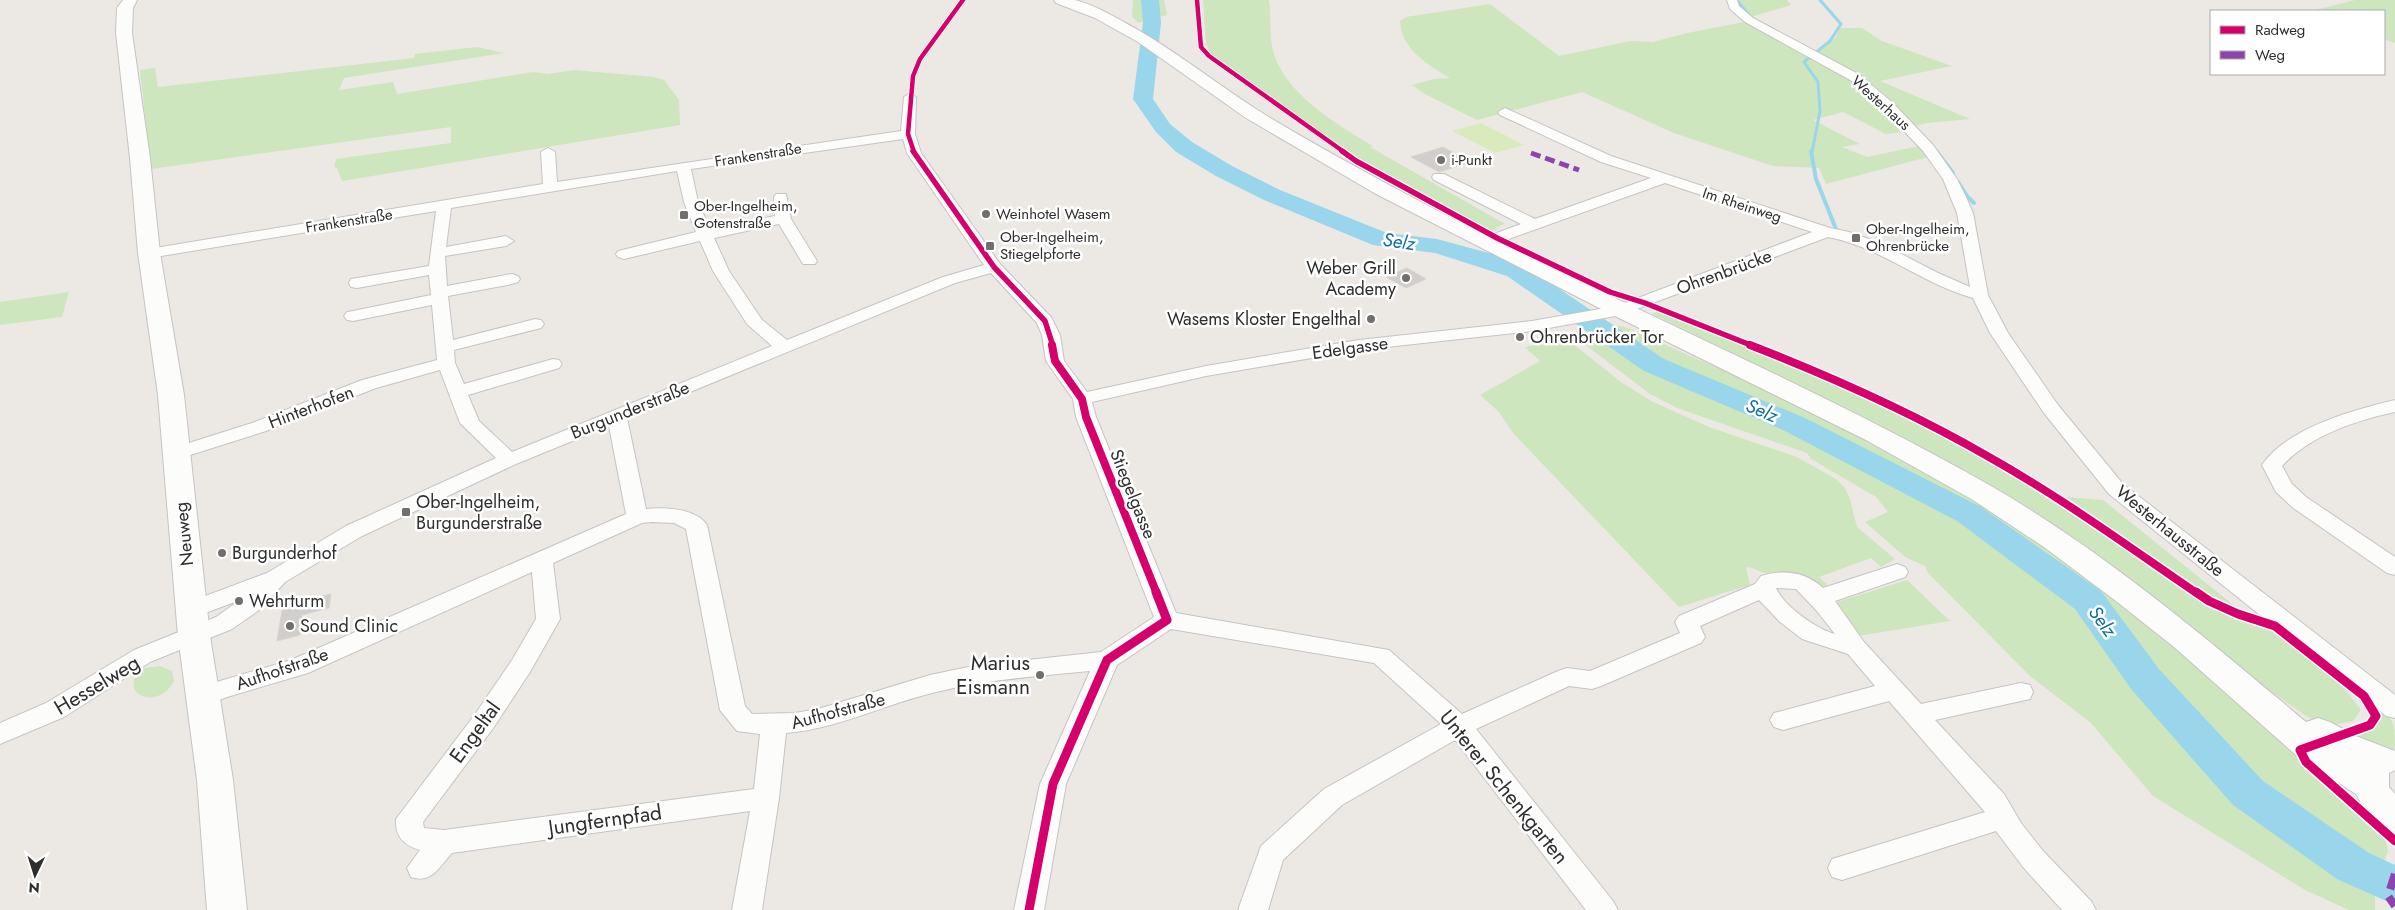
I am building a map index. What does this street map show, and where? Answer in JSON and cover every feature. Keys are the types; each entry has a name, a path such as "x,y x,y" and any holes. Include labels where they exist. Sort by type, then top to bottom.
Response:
{"street":[{"name":"Neuweg","path":"130,0 125,8 123,21 140,158 149,253 171,395 201,698 215,780 227,910"},
{"path":"1061,0 1115,22 1144,39 1245,110 1346,170 1609,313 1876,434 1947,472 2055,540 2186,639 2310,746 2382,768 2381,803 2395,817"},
{"name":"Westerhaus","path":"1732,0 1734,7 1749,20 1856,78 1888,106 1928,148 1959,197"},
{"name":"Stiegelgasse","path":"910,98 908,134 914,153 994,267 1045,321 1051,335 1055,361 1082,399 1086,416 1167,620"},
{"name":"Im Rheinweg","path":"1505,112 1606,159 1827,232 1856,238 1877,246 1947,284 1980,295"},
{"name":"Frankenstraße","path":"149,253 684,166 858,139 908,134"},
{"path":"548,152 550,188"},
{"path":"684,166 691,202 704,235 730,287 756,324 785,346"},
{"path":"1439,177 1534,225"},
{"path":"1497,238 1663,179"},
{"path":"781,197 783,219 809,261"},
{"name":"Westerhausstraße","path":"1959,197 1965,214 1980,295 2000,333 2051,409 2116,489 2395,709"},
{"path":"444,206 437,261 445,355 470,423 509,460"},
{"path":"624,254 783,219"},
{"name":"Ohrenbrücke","path":"1609,313 1827,232"},
{"path":"357,283 506,241"},
{"name":"Burgunderstraße","path":"193,623 238,615 277,578 354,530 509,460 949,280 994,267"},
{"path":"353,316 512,279"},
{"name":"Edelgasse","path":"1082,399 1206,371 1359,345 1559,322 1609,313"},
{"name":"Hinterhofen","path":"177,453 259,427 445,355 535,324"},
{"path":"458,392 553,364"},
{"path":"2395,406 2370,411 2337,425 2279,455 2272,465 2284,487 2299,502 2395,568"},
{"path":"617,415 636,517"},
{"name":"Aufhofstraße","path":"201,698 219,690 299,667 636,517 658,514 685,518 696,525 733,710 746,724 774,727 820,719 930,684 984,674 1107,660"},
{"name":"Engeltal","path":"444,842 415,838 410,834 410,820 485,720 521,666 548,619 542,558"},
{"path":"1819,598 1897,572"},
{"path":"1253,910 1271,854 1333,797 1459,726 1568,677 1592,680 1693,638 1687,622 1763,589 1769,581 1779,579 1803,583 1819,598 1849,635 1856,648 1994,802 2001,818 2019,841 2081,910"},
{"path":"1763,589 1777,606 1807,631 1819,637 1856,648"},
{"path":"1029,910 1053,784 1107,660 1167,620"},
{"name":"Unterer Schenkgarten","path":"1167,620 1381,656 1459,726 1603,910"},
{"name":"Hesselweg","path":"0,734 55,710 193,623"},
{"path":"1783,720 1894,690"},
{"path":"1917,714 2021,692"},
{"path":"747,910 766,798 774,727"},
{"name":"Jungfernpfad","path":"444,842 766,798"},
{"path":"1842,868 2001,818"},
{"path":"421,868 444,842"}],"green space":[{"path":"1133,0 1164,0 1167,15 1138,23 1132,16"},
{"path":"1203,0 1269,0 1271,36 1275,57 1291,85 1303,97 1316,109 1373,146 1370,147 1505,224 1495,228 1498,230 1486,230 1355,157 1211,55 1206,44"},
{"path":"1739,0 1787,0 1791,5 1751,17"},
{"path":"2355,0 2395,0 2395,43 2385,39 2385,10 2315,10"},
{"path":"1490,4 1559,56 1630,41 1653,42 1744,22 1849,78 1906,132 1886,134 1843,112 1813,120 1860,144 1842,147 1867,157 1919,146 1928,157 1826,184 1819,168 1773,166 1674,133 1582,92 1477,120 1423,93 1412,85 1434,79 1450,78 1425,62 1410,48 1405,40 1400,21 1406,17"},
{"path":"1839,28 1862,28 1882,41 1952,66 1880,81 1970,119 1927,123 1912,127 1864,80 1817,52 1836,37"},
{"path":"477,47 504,53 344,78 339,90 393,82 397,94 533,72 548,74 574,70 654,77 664,80 679,100 680,125 342,181 337,168 334,167 336,159 451,143 451,127 151,169 140,70 155,68 158,87 414,58 415,54"},
{"path":"1481,123 1524,145 1495,153 1452,131"},
{"path":"69,292 62,317 0,325 0,302"},
{"path":"1657,311 1812,372 1913,419 1987,459 2056,501 2218,611 2276,632 2339,682 2361,710 2353,721 2340,724 2319,722 2306,716 2212,650 2099,564 1744,362 1741,357 1652,314"},
{"path":"1609,324 1625,327 1860,431 1982,500 2117,594 2291,744 2299,762 2385,837 2388,851 2375,890 2375,910 2349,910 2305,890 2153,796 2091,723 2030,676 1928,573 1925,566 1905,557 1865,522 1888,512 1876,497 1811,459 1807,453 1677,408 1650,394 1571,334"},
{"path":"1567,339 1621,382 1653,402 1709,427 1797,457 1836,479 1845,488 1850,499 1857,527 1895,559 1881,567 1871,558 1819,577 1829,586 1820,587 1789,581 1749,567 1746,568 1750,585 1679,607 1513,433 1499,412 1480,395 1540,361 1525,347"},
{"path":"2066,497 2103,500 2236,607 2232,608 2215,599"},
{"path":"1907,580 1950,621 1858,636 1836,611 1837,602"},
{"path":"160,666 172,671 174,681 168,689 161,695 153,697 145,697 139,694 135,689 134,682 137,673 144,668"},
{"path":"2375,705 2387,714 2394,727 2395,748 2391,750 2345,740 2373,728 2378,721"}],"building":[{"name":"i-Punkt","path":"1443,147 1471,162 1439,172 1411,157"},
{"name":"Weber Grill Academy","path":"1407,268 1426,279 1406,288 1386,277"},
{"name":"Sound Clinic","path":"331,594 329,608 302,615 300,635 277,641 283,605"}],"waterway":[{"name":"Selz","path":"1150,0 1152,23 1143,99 1163,128 1184,147 1224,171 1272,195 1382,240 1437,246 1487,260 1516,271 1654,365 1794,424 1969,514 2088,600 2145,679 2248,793 2353,866 2395,886"},
{"path":"1737,0 1749,15"},
{"path":"1812,152 1820,111 1818,82 1804,62 1830,41 1841,24 1820,0"},
{"path":"1811,151 1816,179 1836,229"},
{"path":"1937,152 1953,173"},
{"path":"1958,182 1967,196"},
{"path":"1969,198 1974,203"}],"marked path":[{"path":"1531,153 1579,170"},
{"path":"2395,874 2388,896 2395,906"}],"cycle path":[{"path":"963,0 920,59 913,76 908,134 914,153 994,267 1045,321 1051,335 1055,361 1082,399 1086,417 1167,620 1107,660 1053,784 1029,910"},
{"path":"1197,0 1201,47 1209,56 1356,161 1497,238 1610,292 1645,303 1816,371 1916,418 1989,457 2060,500 2209,601 2238,614 2275,626 2364,696 2374,710 2376,716 2370,725 2300,750 2306,762 2395,841"}],"place":[{"name":"i-Punkt","path":"1441,160"},
{"name":"Weinhotel Wasem","path":"986,214"},
{"name":"Ober-Ingelheim, Gotenstraße","path":"684,215"},
{"name":"Ober-Ingelheim, Ohrenbrücke","path":"1856,238"},
{"name":"Ober-Ingelheim, Stiegelpforte","path":"990,246"},
{"name":"Weber Grill Academy","path":"1406,278"},
{"name":"Wasems Kloster Engelthal","path":"1371,319"},
{"name":"Ohrenbrücker Tor","path":"1520,337"},
{"name":"Ober-Ingelheim, Burgunderstraße","path":"406,512"},
{"name":"Burgunderhof","path":"222,553"},
{"name":"Wehrturm","path":"239,601"},
{"name":"Sound Clinic","path":"290,626"},
{"name":"Marius Eismann","path":"1040,675"}]}
